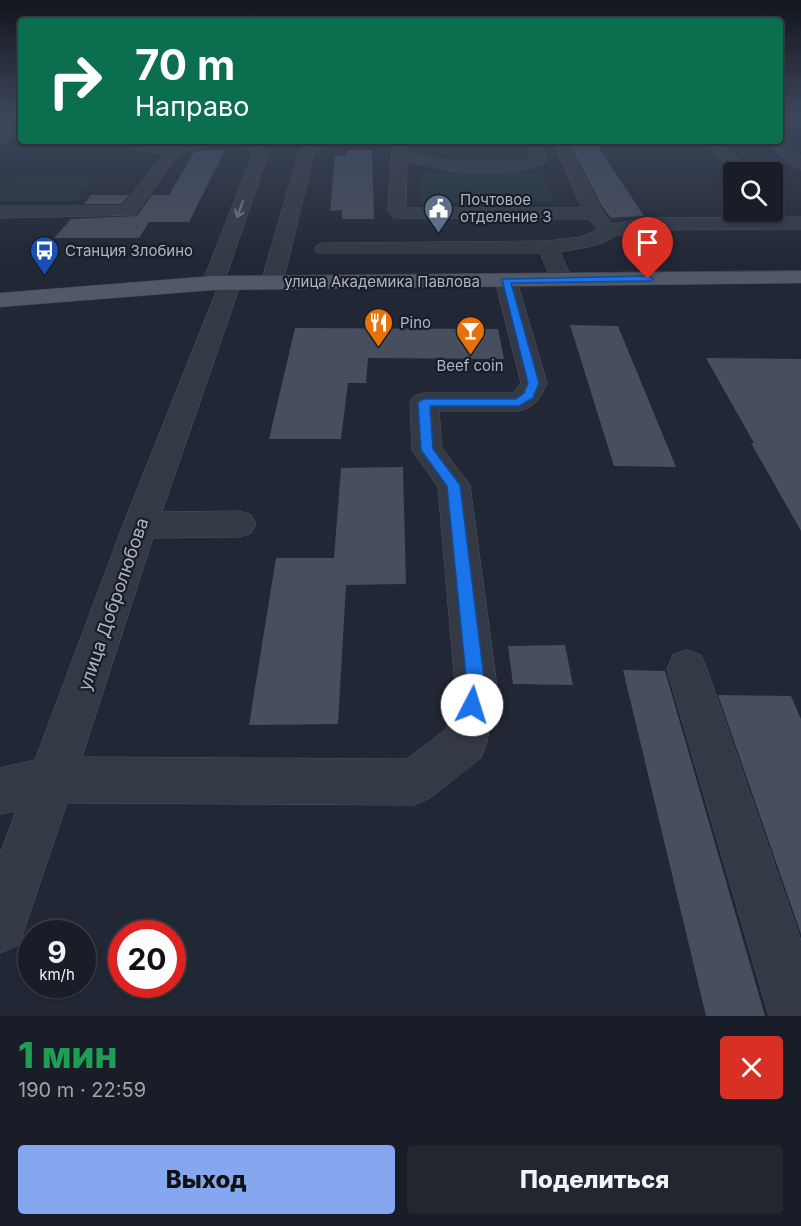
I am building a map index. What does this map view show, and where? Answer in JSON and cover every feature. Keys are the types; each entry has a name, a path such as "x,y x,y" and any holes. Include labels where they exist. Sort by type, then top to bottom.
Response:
{"main road":[{"name":"улица Академика Павлова","path":"0,300 221,283 801,277"}],"street":[{"path":"0,212 128,211 167,165"},
{"name":"улица Добролюбова","path":"0,926 141,525 221,283 257,165"},
{"path":"272,282 302,165"},
{"path":"398,165 397,212 401,213 594,213"},
{"path":"449,165 525,165"},
{"path":"572,165 594,213 609,231"},
{"path":"783,210 799,223"},
{"path":"324,249 548,247 596,239 609,231 647,224 799,223"},
{"path":"548,247 561,279"},
{"path":"0,791 53,780 414,782 465,742 476,686 454,485 427,450 424,402 519,402 529,395 534,383 506,281"},
{"path":"141,525 239,524"},
{"path":"687,669 798,1016"}],"shaded area":[{"path":"418,173 542,173 555,202 420,202"},
{"path":"96,177 76,201 0,201 0,189 13,178"}],"building":[{"path":"186,165 217,165 189,222 149,222 139,238 54,238 71,219 137,216 152,195 169,195"},
{"path":"334,165 372,165 374,219 342,219 342,210 330,211"},
{"path":"581,165 611,165 644,216 611,218 602,206"},
{"path":"91,195 129,195 122,204 84,204"},
{"path":"570,325 618,326 676,467 614,466"},
{"path":"295,328 498,329 504,359 368,358 366,383 348,383 341,439 269,439"},
{"path":"706,358 801,359 801,531 751,443 754,443"},
{"path":"403,467 406,584 346,585 338,724 249,725 276,558 334,558 341,468"},
{"path":"565,645 573,685 513,684 508,646"},
{"path":"623,670 665,671 765,1016 706,1016"},
{"path":"718,695 791,696 801,719 801,934"}],"place":[{"name":"Почтовое отделение 3","path":"439,234"},
{"name":"Станция Злобино","path":"44,276"},
{"name":"Pino","path":"379,348"},
{"name":"Beef coin","path":"470,356"}],"route":[{"path":"472,705 476,686 454,485 427,450 424,402 519,402 529,395 534,383 506,281 648,279"}]}
